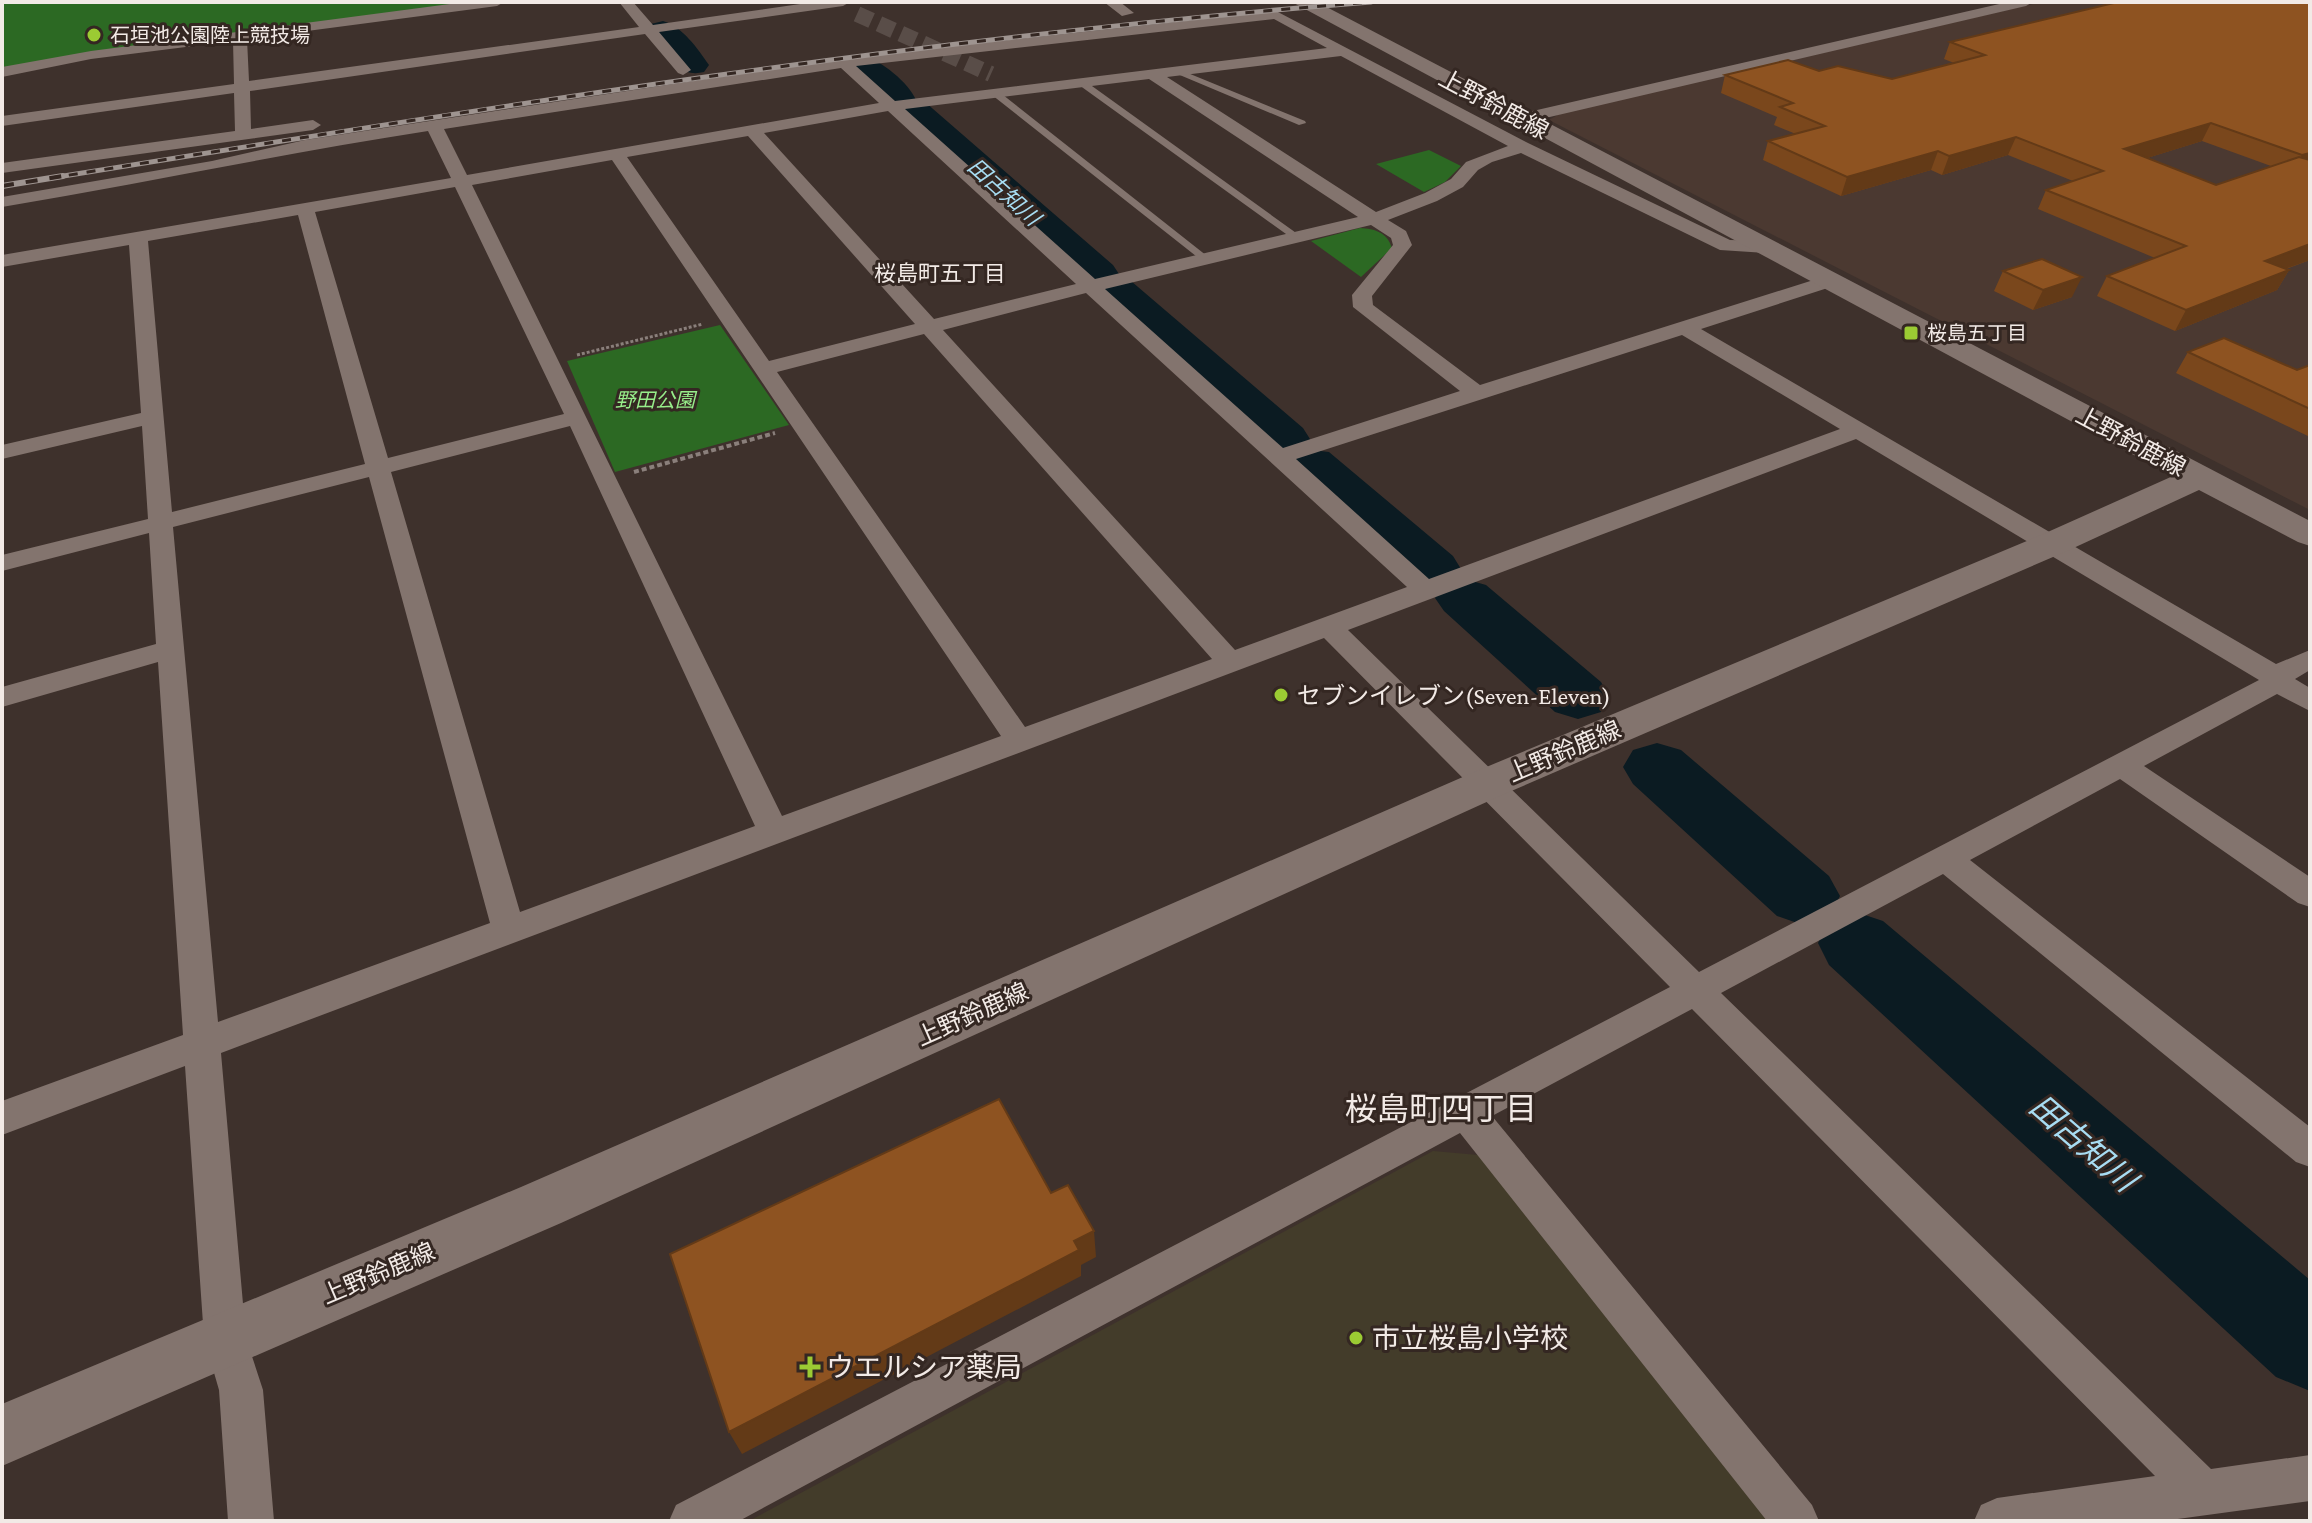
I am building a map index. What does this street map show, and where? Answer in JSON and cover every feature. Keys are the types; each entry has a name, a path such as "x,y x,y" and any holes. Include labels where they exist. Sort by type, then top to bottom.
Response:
{"main road":[{"name":"上野鈴鹿線","path":"1302,2 2199,477"},
{"name":"上野鈴鹿線","path":"2,1435 541,1205 1487,784 2054,543 2199,477"},
{"path":"2199,477 2310,535"}],"street":[{"path":"2,72 91,55 404,20 497,2"},
{"path":"626,2 683,70"},
{"path":"1100,16 1135,12 1111,2"},
{"path":"1206,6 1253,2"},
{"path":"1520,119 2026,2"},
{"path":"2,121 242,86 414,56 849,6"},
{"path":"2,202 212,166 305,145 844,63 1276,15 1522,147 1727,246 1766,247"},
{"path":"240,36 243,135"},
{"path":"2,261 892,106 1342,51"},
{"path":"844,63 1427,591"},
{"path":"991,74 1000,93"},
{"path":"1152,74 1399,235 1403,245 1362,295 1363,307 1477,393"},
{"path":"2,168 338,121"},
{"path":"434,126 607,479 774,832"},
{"path":"752,130 1230,662"},
{"path":"765,368 1373,219 1431,197 1457,183 1472,166 1486,158 1522,147"},
{"path":"616,154 1020,742"},
{"path":"305,208 509,930"},
{"path":"138,237 225,1338 241,1390 251,1521"},
{"path":"1279,457 1830,281"},
{"path":"1685,328 1858,430 1876,437 2262,667 2278,682 2310,701"},
{"path":"2,452 153,417"},
{"path":"2,563 576,418"},
{"path":"2,1118 1858,430"},
{"path":"1329,627 2202,1492"},
{"path":"2,697 170,649"},
{"path":"692,1521 2278,682 2286,671 2310,659"},
{"path":"2120,764 2310,894"},
{"path":"1945,858 2310,1150"},
{"path":"1464,1110 1796,1521"},
{"path":"1997,1521 2310,1478"}],"lane":[{"path":"1178,71 1302,123"},
{"path":"1082,83 1296,237"},
{"path":"1000,93 1204,258"}],"path":[{"path":"549,362 730,318"},
{"path":"607,479 803,426"}],"shaded area":[{"path":"2042,2 2310,2 2310,510 1549,120 1561,113"},
{"name":"市立桜島小学校","path":"1433,1151 1478,1155 1769,1521 749,1521"}],"green space":[{"name":"石垣池公園陸上競技場","path":"2,2 480,2 2,70"},
{"path":"1429,150 1461,166 1445,182 1424,192 1376,164"},
{"path":"1360,228 1380,232 1392,248 1361,277 1311,241"},
{"name":"野田公園","path":"720,325 789,425 615,472 567,361"}],"building":[{"path":"2118,2 2310,2 2310,153 2302,155 2211,123 2124,149 2216,185 2299,157 2310,160 2310,244 2265,261 2289,270 2186,310 2107,276 2186,246 2046,190 2103,171 2016,137 1949,156 1938,151 1847,177 1768,141 1825,126 1780,107 1793,103 1725,75 1788,60 1819,71 1838,66 1892,79 1985,55 1950,42"},
{"path":"2042,259 2082,277 2043,290 2003,271"},
{"path":"2224,338 2297,370 2310,365 2310,409 2188,352"},
{"name":"ウエルシア薬局","path":"999,1099 1051,1193 1068,1185 1094,1231 1074,1241 1079,1250 729,1432 670,1254"}],"waterway":[{"name":"田古知川","path":"663,31 692,65"},
{"name":"田古知川","path":"863,66 899,99"},
{"name":"田古知川","path":"912,110 1097,274"},
{"name":"田古知川","path":"1115,291 1284,439"},
{"name":"田古知川","path":"1310,463 1432,569"},
{"name":"田古知川","path":"1465,598 1578,697"},
{"name":"田古知川","path":"1657,767 1803,896"},
{"name":"田古知川","path":"1856,943 2310,1343"}],"tunnel":[{"path":"857,14 991,74"}],"railway":[{"path":"51,178 709,76 1039,34 1371,2"},
{"path":"2,186 63,176"}],"place":[{"name":"石垣池公園陸上競技場","path":"94,35"},
{"name":"桜島五丁目","path":"1911,333"},
{"name":"セブンイレブン(Seven-Eleven)","path":"1281,695"},
{"name":"市立桜島小学校","path":"1356,1338"},
{"name":"ウエルシア薬局","path":"810,1367"}],"district":[{"name":"桜島町五丁目","path":"940,273"},
{"name":"桜島町四丁目","path":"1441,1109"}]}
